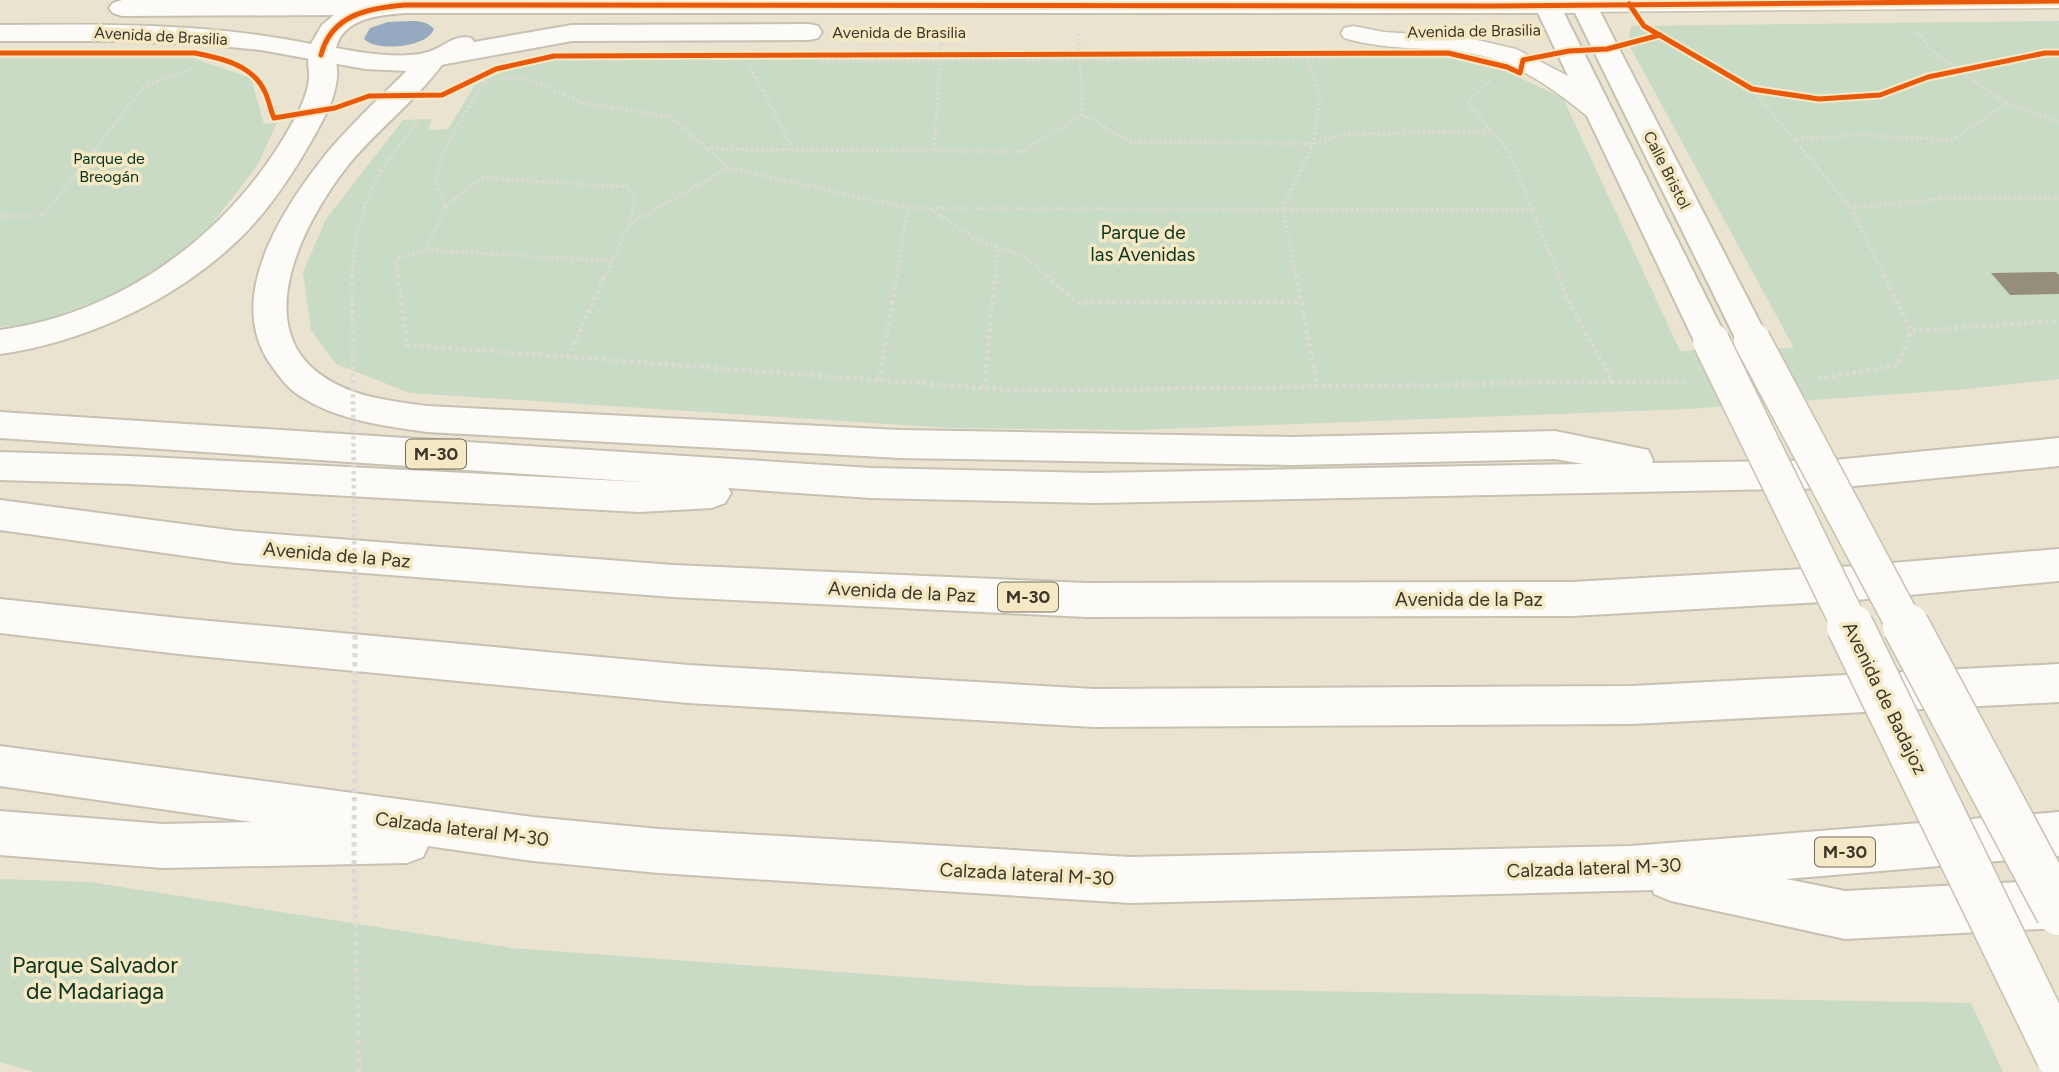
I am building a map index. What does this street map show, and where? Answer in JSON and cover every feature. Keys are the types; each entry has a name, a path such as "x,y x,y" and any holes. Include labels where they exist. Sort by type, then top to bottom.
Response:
{"main road":[{"name":"Avenida de Brasilia","path":"94,8 378,3 987,3 1541,19 1569,24 1578,16 1582,2"},
{"name":"Calle Bristol","path":"1582,2 1752,340 2059,912"},
{"path":"0,342 30,339 77,326 118,307 181,268 227,233 279,167 303,131 318,100 326,74 321,55 327,35 349,16 378,3"},
{"path":"478,3 471,31 357,137 330,170 298,219 272,276 268,305 271,331 281,356 297,376 340,400 391,414 427,419 900,444 1292,451 1555,445 1717,474"},
{"name":"Avenida de Brasilia","path":"0,33 150,33 260,42 364,62 411,63 572,33 941,49 1348,48 1541,19"},
{"name":"Calle Bristol","path":"1541,19 1601,114 1711,341"},
{"name":"Avenida de Badajoz","path":"1711,341 2059,1056"},
{"name":"M-30","path":"0,425 871,483 1095,488 1717,474 1834,474 2059,452"},
{"path":"0,466 129,470 639,497 871,483"},
{"name":"Avenida de la Paz","path":"0,515 236,547 659,580 1086,600 1572,599 1856,583 2059,565"},
{"path":"0,616 188,637 688,684 1094,708 1632,705 2059,683"},
{"name":"Calzada lateral M-30","path":"0,766 533,839 659,852 1130,880 1631,869 2059,834"},
{"path":"0,833 163,846 533,839"},
{"path":"1631,869 1845,915 2059,904"}],"street":[{"path":"1582,2 2059,1"},
{"name":"Avenida de Brasilia","path":"1348,48 1379,38 1462,43 1498,51 1523,60 1563,82 1601,114"}],"path":[{"path":"1892,3 1936,54 1959,71 2006,103 2059,122"},
{"path":"813,58 941,49 1080,49 1307,56 1348,48"},
{"path":"934,150 941,49"},
{"path":"1080,49 1083,114"},
{"path":"1307,56 1320,100 1313,144 1283,208 1317,385"},
{"path":"759,58 745,58 793,149"},
{"path":"0,216 43,216 144,87 195,67"},
{"path":"1949,73 1970,69"},
{"path":"499,76 511,72"},
{"path":"1468,103 1496,73"},
{"path":"446,206 436,183 442,162 455,131 486,75 529,79 584,103 671,117 727,168 908,208 1534,210"},
{"path":"1740,82 1752,89 1851,208 1911,331"},
{"path":"1752,89 1765,91"},
{"path":"1796,139 1859,135 1952,140 1973,122 2006,103"},
{"path":"1083,114 1130,142 1313,144 1347,134 1492,131"},
{"path":"706,149 1021,152 1083,114"},
{"path":"359,1072 354,859 356,496 351,288 355,244 369,195 385,167 418,121"},
{"path":"629,223 727,168"},
{"path":"426,250 446,206 482,178 628,187 635,201 629,223 568,357"},
{"path":"1851,208 1948,198 2059,198"},
{"path":"879,380 908,208"},
{"path":"930,208 972,237 1027,258 1077,303 1301,302"},
{"path":"984,388 998,247"},
{"path":"612,261 426,250 396,259 407,345 1023,391 1613,382"}],"green space":[{"name":"Parque de las Avenidas","path":"2059,21 2059,379 1967,389 1687,409 1137,430 949,428 410,393 336,364 311,330 303,272 326,219 403,120 431,119 429,130 448,129 475,85 511,68 571,58 1450,55 1501,69 1563,98 1680,351 1794,348 1628,43 1631,26"},
{"name":"Parque de Breogán","path":"0,58 193,58 251,78 264,124 277,123 257,166 212,224 145,283 37,323 0,327"},
{"name":"Parque Salvador de Madariaga","path":"0,879 90,882 511,948 1033,986 1971,1003 2003,1072 35,1072 0,1062"}],"water":[{"path":"388,22 419,22 434,29 422,40 401,46 379,46 364,39 370,28"}],"building":[{"path":"2056,272 2059,275 2059,294 2010,295 1991,273"}],"cycle path":[{"path":"321,55 324,41 331,30 352,15 405,5 1494,6 2059,1"},
{"path":"1629,4 1644,26 1752,89 1819,99 1880,95 1928,77 2045,53 2059,53"},
{"path":"0,53 195,53 214,57 242,67 257,79 265,91 274,118 335,108 369,96 442,95 496,69 554,56 1448,53 1507,67 1520,73 1523,60 1569,51 1607,49 1660,35"}]}
